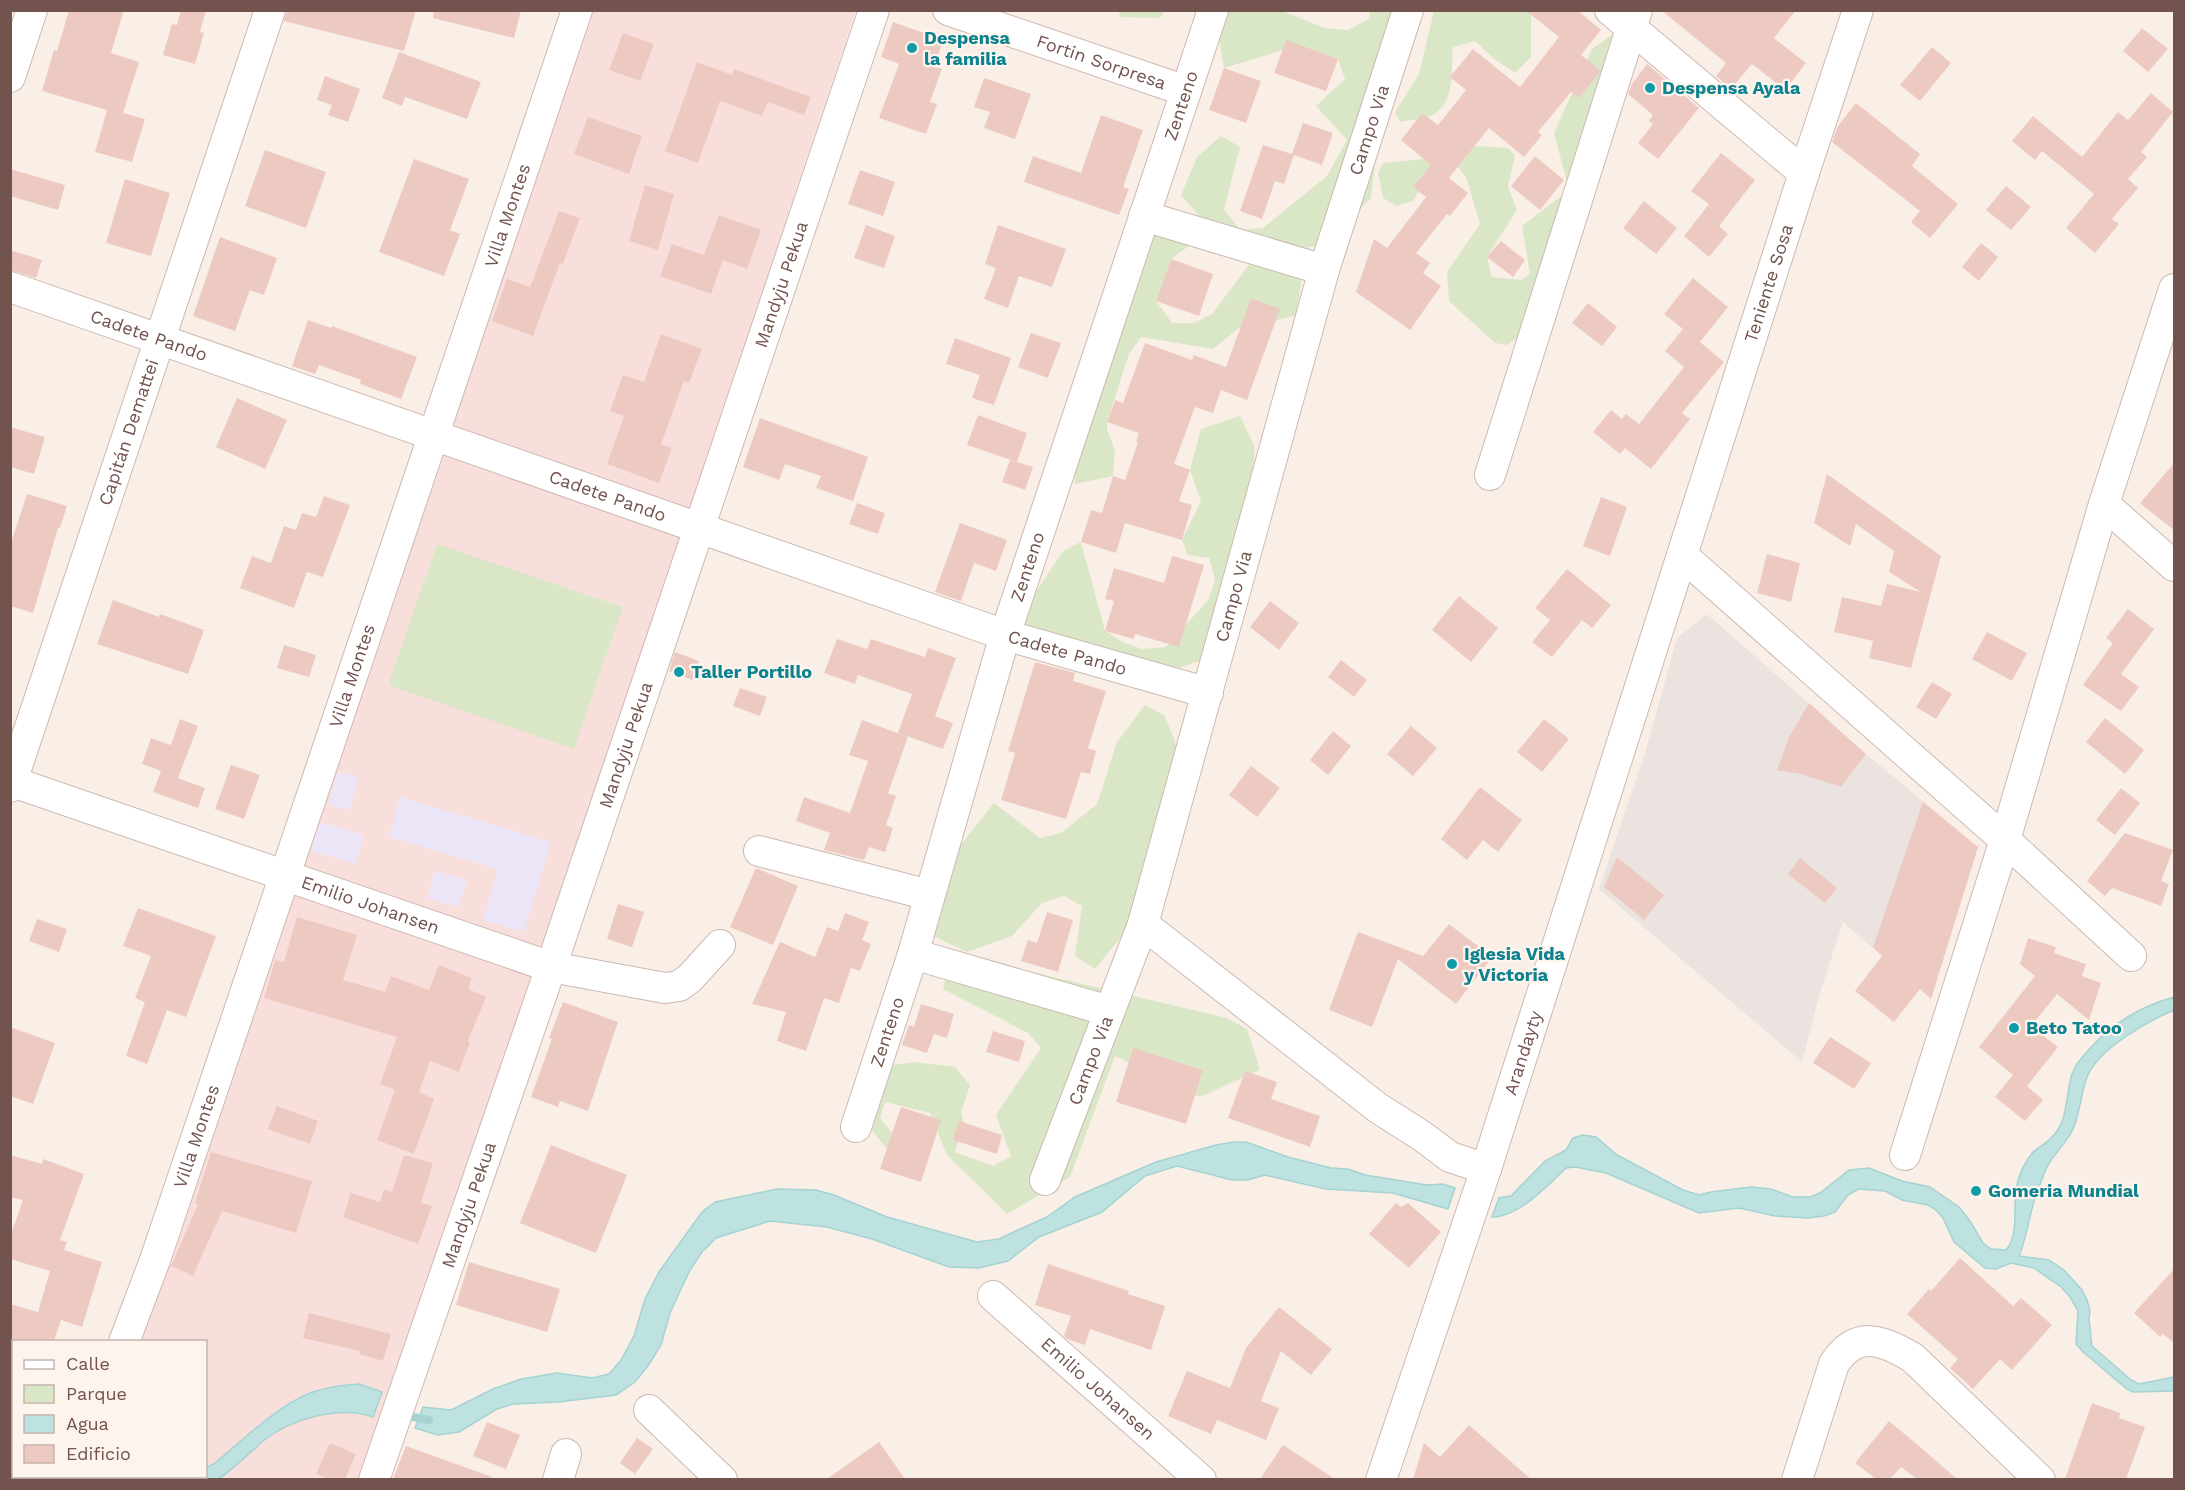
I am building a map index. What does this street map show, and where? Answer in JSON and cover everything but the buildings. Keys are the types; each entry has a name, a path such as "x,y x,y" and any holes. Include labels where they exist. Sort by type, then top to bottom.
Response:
{"street":[{"path":"10,77 32,10"},
{"name":"Capitán Demattei","path":"11,783 270,10"},
{"name":"Villa Montes","path":"124,1340 155,1260 577,10"},
{"name":"Mandyju Pekua","path":"378,1466 551,967 874,10"},
{"name":"Fortin Sorpresa","path":"948,10 1186,91"},
{"name":"Zenteno","path":"856,1127 913,954 1005,634 1213,10"},
{"name":"Campo Via","path":"1045,1180 1143,924 1324,270 1408,10"},
{"name":"Teniente Sosa","path":"1683,556 1858,10"},
{"path":"1490,475 1626,17 1804,173"},
{"path":"1144,216 1324,270"},
{"name":"Cadete Pando","path":"10,287 1005,634 1208,693"},
{"path":"1905,1155 2005,840 2103,504 2175,288"},
{"path":"2103,504 2175,566"},
{"path":"1683,556 2005,840 2131,956"},
{"name":"Arandayty","path":"1381,1479 1484,1175 1683,556"},
{"name":"Emilio Johansen","path":"11,783 551,967 665,988 679,986 690,978 720,945"},
{"path":"759,851 929,895"},
{"path":"1143,924 1378,1108 1450,1157 1484,1175"},
{"path":"913,954 1109,1011"},
{"name":"Emilio Johansen","path":"993,1296 1201,1479"},
{"path":"1797,1479 1834,1364 1843,1350 1854,1344 1872,1341 1893,1346 1913,1358 2040,1479"},
{"path":"649,1410 722,1479"}],"shaded area":[{"path":"577,11 856,11 365,1479 80,1480 80,1478 207,1478 207,1340 127,1340"},
{"path":"1707,614 1866,754 1978,847 1931,999 1843,922 1820,993 1802,1062 1599,889 1645,753 1677,638"},
{"path":"338,772 359,777 349,810 328,805"},
{"path":"400,797 551,842 524,932 483,920 498,869 389,837"},
{"path":"320,822 364,835 356,864 311,851"},
{"path":"435,871 467,880 458,907 427,898"}],"green space":[{"path":"1118,11 1165,11 1160,18 1121,17"},
{"path":"1225,11 1282,11 1325,28 1348,30 1369,19 1370,11 1394,11 1371,198 1327,244 1280,252 1304,266 1296,315 1275,321 1249,320 1213,349 1141,337 1129,354 1107,422 1107,429 1115,451 1113,476 1075,484 1072,443 1146,243 1163,225 1187,223 1189,246 1171,259 1156,301 1172,323 1194,323 1212,314 1251,262 1224,245 1181,195 1197,157 1221,136 1240,147 1224,209 1240,230 1263,228 1327,176 1347,140 1316,106 1345,79 1338,59 1293,47 1224,68 1218,33"},
{"path":"1434,11 1531,11 1531,57 1515,73 1494,59 1475,41 1453,47 1451,85 1445,103 1432,115 1400,122 1395,112 1419,74"},
{"path":"1613,34 1621,41 1546,318 1507,345 1495,343 1449,301 1447,272 1480,224 1466,177 1459,168 1438,158 1413,201 1396,206 1383,198 1378,173 1383,163 1424,159 1447,144 1508,148 1515,155 1508,187 1517,210 1487,257 1492,277 1522,280 1530,273 1522,226 1569,190 1554,133 1592,49"},
{"path":"1240,416 1255,447 1244,567 1217,655 1132,684 1105,680 1041,648 1024,628 1026,607 1063,551 1081,542 1105,631 1123,642 1142,649 1166,647 1209,599 1215,579 1209,558 1188,555 1182,540 1201,501 1190,470 1201,429"},
{"path":"437,544 623,607 574,749 388,685"},
{"path":"1145,705 1164,715 1182,758 1142,911 1095,969 1075,956 1082,906 1064,896 1042,903 1012,936 967,952 925,932 909,910 994,803 1040,838 1061,833 1097,804 1117,742"},
{"path":"951,953 1227,1018 1247,1029 1260,1070 1200,1097 1115,1056 1070,1177 1007,1214 947,1155 930,1113 885,1102 880,1118 908,1153 887,1149 857,1112 860,1093 893,1065 914,1062 955,1067 970,1085 961,1113 964,1123 955,1152 993,1166 1011,1156 996,1115 1041,1048 1028,1033 943,989"}],"water":[{"path":"2174,997 2174,1010 2139,1028 2114,1045 2094,1065 2088,1075 2072,1131 2048,1165 2043,1177 2019,1256 2049,1260 2064,1270 2082,1290 2087,1300 2092,1346 2131,1380 2139,1384 2174,1377 2174,1391 2133,1392 2127,1389 2076,1344 2078,1311 2061,1287 2034,1268 2011,1263 1996,1269 1985,1268 1954,1242 1943,1218 1937,1211 1928,1205 1902,1200 1885,1191 1859,1189 1848,1195 1835,1212 1808,1218 1775,1216 1739,1208 1699,1213 1606,1173 1575,1167 1566,1168 1522,1206 1502,1216 1492,1217 1499,1198 1511,1196 1545,1161 1566,1150 1573,1138 1583,1135 1596,1137 1617,1155 1683,1190 1699,1195 1751,1187 1771,1189 1793,1197 1810,1197 1820,1193 1849,1170 1869,1168 1902,1181 1930,1187 1959,1207 1983,1243 1991,1249 2006,1250 2013,1236 2019,1176 2030,1155 2051,1138 2061,1125 2072,1074 2078,1062 2115,1025 2137,1011"},
{"path":"1234,1142 1246,1142 1288,1157 1331,1168 1348,1169 1365,1175 1427,1185 1443,1184 1455,1188 1448,1209 1393,1193 1326,1189 1265,1175 1248,1180 1232,1180 1177,1166 1145,1176 1102,1212 1039,1237 1008,1261 979,1268 949,1267 872,1239 827,1227 770,1221 716,1238 702,1252 689,1272 670,1313 661,1345 635,1382 616,1395 558,1402 513,1404 497,1409 459,1432 438,1435 415,1428 423,1407 451,1410 493,1389 521,1379 557,1373 592,1378 609,1374 621,1360 634,1336 645,1299 659,1272 702,1212 715,1202 777,1189 816,1190 887,1217 977,1242 999,1239 1047,1217 1075,1197 1156,1162"},
{"path":"359,1384 382,1392 373,1417 345,1413 315,1416 274,1433 216,1480 183,1479 207,1478 207,1467 287,1405 313,1392"}],"waterway":[{"path":"403,1415 429,1420"}],"place":[{"name":"Despensa la familia","path":"912,48"},
{"name":"Despensa Ayala","path":"1650,88"},
{"name":"Taller Portillo","path":"679,672"},
{"name":"Iglesia Vida y Victoria","path":"1452,964"},
{"name":"Beto Tatoo","path":"2014,1028"},
{"name":"Gomeria Mundial","path":"1976,1191"}]}
